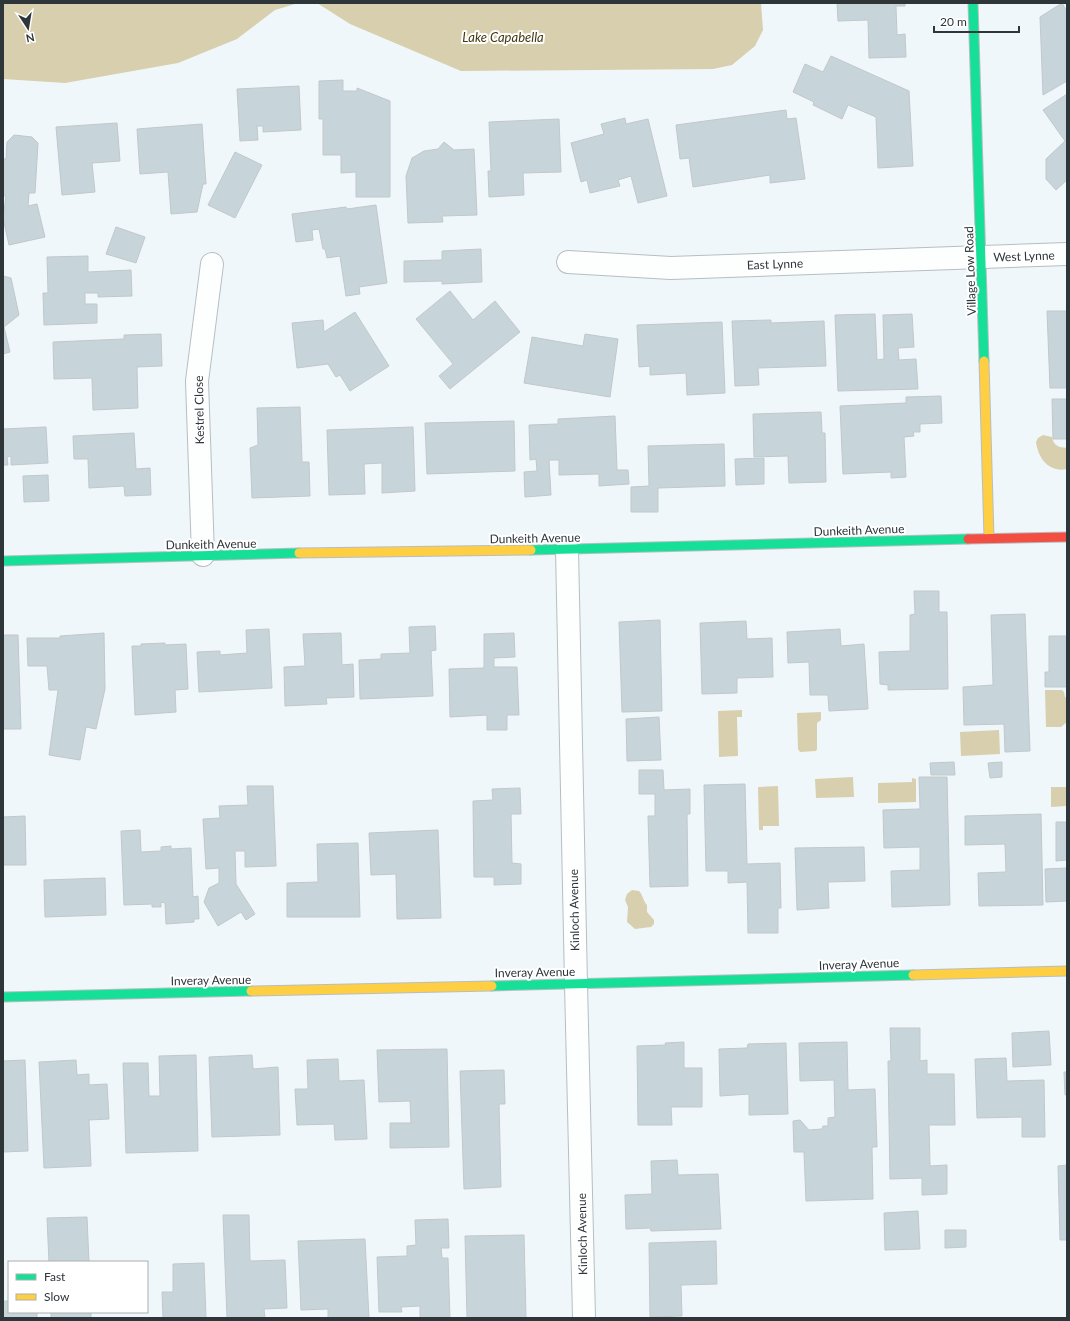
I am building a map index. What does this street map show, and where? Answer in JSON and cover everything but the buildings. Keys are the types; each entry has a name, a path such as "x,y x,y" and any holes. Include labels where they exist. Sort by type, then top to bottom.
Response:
{"street":[{"name":"Village Low Road","path":"973,3 989,538"},
{"name":"West Lynne","path":"981,257 1067,254"},
{"name":"East Lynne","path":"568,262 671,268 981,257"},
{"name":"Kestrel Close","path":"203,555 197,381 212,264"},
{"name":"Dunkeith Avenue","path":"3,561 203,555 567,549 1067,537"},
{"name":"Kinloch Avenue","path":"567,549 584,1318"},
{"name":"Inveray Avenue","path":"3,997 1067,971"}],"water":[{"path":"3,3 310,3 295,4 275,10 237,39 178,63 65,83 3,79"},
{"name":"Lake Capabella","path":"317,3 761,3 763,30 755,46 732,65 713,69 461,71 350,24"},
{"path":"1043,435 1052,437 1057,446 1067,448 1067,469 1055,469 1042,459 1036,442 1038,438"},
{"path":"1045,690 1062,690 1067,698 1067,722 1061,727 1046,727"},
{"path":"742,710 742,717 737,717 738,756 719,757 718,711"},
{"path":"821,712 821,720 817,723 816,751 800,752 798,749 797,713"},
{"path":"999,730 1000,754 961,756 960,732"},
{"path":"853,777 854,797 816,798 815,779"},
{"path":"912,778 916,779 916,802 878,803 878,783 912,782"},
{"path":"778,786 779,826 763,826 763,830 759,830 758,787"},
{"path":"1051,787 1067,787 1067,806 1051,807"},
{"path":"632,890 639,891 647,905 647,912 654,920 654,924 651,927 635,929 627,922 628,907 625,900 627,894"}],"traffic: fast":[{"path":"973,3 984,361"},
{"path":"531,550 968,539"},
{"path":"3,561 299,553"},
{"path":"492,986 913,975"},
{"path":"3,997 251,991"}],"traffic: slow":[{"path":"984,361 989,538"},
{"path":"299,553 531,550"},
{"path":"913,975 1067,971"},
{"path":"251,991 492,986"}],"traffic: jam":[{"path":"968,539 1067,537"}]}
